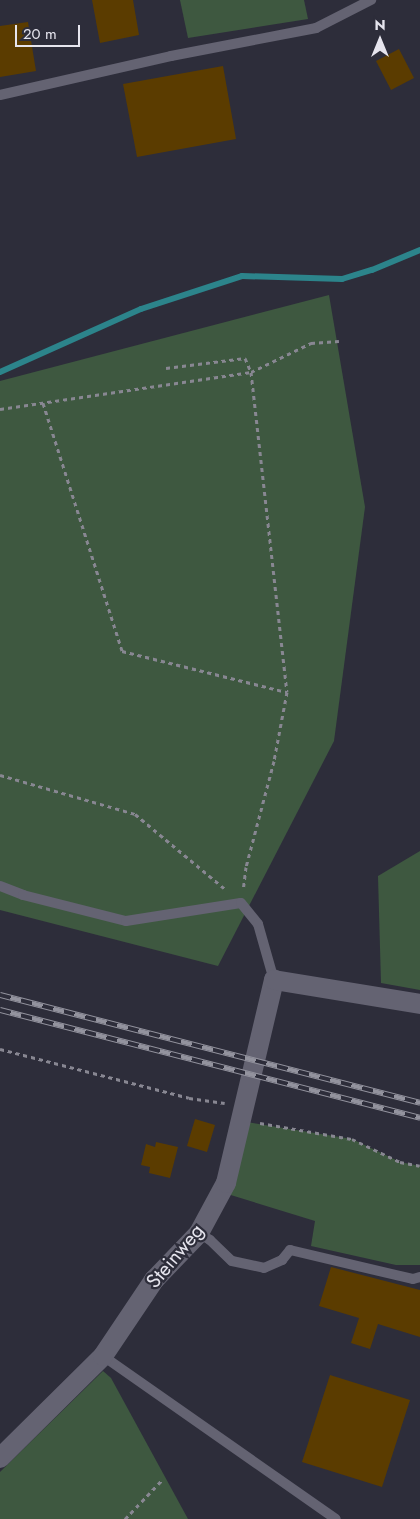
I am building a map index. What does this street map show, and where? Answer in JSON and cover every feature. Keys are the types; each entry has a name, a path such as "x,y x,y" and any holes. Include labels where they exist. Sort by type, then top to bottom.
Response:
{"street":[{"path":"274,980 420,1004"},
{"name":"Steinweg","path":"0,1458 103,1356 154,1280 199,1233 226,1183 241,1113 274,980"}],"lane":[{"path":"0,95 171,56 316,28 371,0"},
{"path":"0,886 23,895 126,921 241,903"},
{"name":"Steinweg","path":"241,903 258,924 274,980"},
{"path":"199,1233 210,1240 232,1261 264,1268 282,1260 290,1250 413,1279 420,1277"},
{"path":"103,1356 336,1519"}],"path":[{"path":"0,409 251,372 311,343 339,341"},
{"path":"166,368 245,358 251,372 287,692 274,761 246,867 241,903"},
{"path":"44,403 122,651 287,692"},
{"path":"0,775 134,814 241,903"},
{"path":"0,1049 241,1113 352,1139 400,1162 420,1166"},
{"path":"125,1519 164,1479"}],"green space":[{"path":"180,0 304,0 308,19 188,38"},
{"path":"329,295 365,507 334,741 218,966 0,910 0,381"},
{"path":"420,851 420,990 381,983 378,876"},
{"path":"240,1121 352,1139 400,1162 420,1166 420,1265 396,1265 311,1246 315,1221 221,1192"},
{"path":"103,1371 111,1378 188,1519 0,1519 0,1472"}],"building":[{"path":"92,0 133,0 139,35 100,43"},
{"path":"28,22 36,71 0,77 0,26"},
{"path":"399,49 414,78 391,90 376,61"},
{"path":"223,66 236,139 137,157 123,84"},
{"path":"195,1119 215,1125 207,1152 187,1146"},
{"path":"156,1142 178,1147 170,1178 149,1173 150,1167 141,1165 146,1144 155,1147"},
{"path":"331,1267 420,1290 420,1337 378,1324 370,1349 351,1343 359,1318 319,1306"},
{"path":"330,1375 410,1400 382,1487 302,1462"}],"waterway":[{"path":"0,372 141,309 242,276 342,279 372,270 420,250"}],"railway":[{"path":"0,995 420,1103"},
{"path":"0,1010 420,1118"}]}
